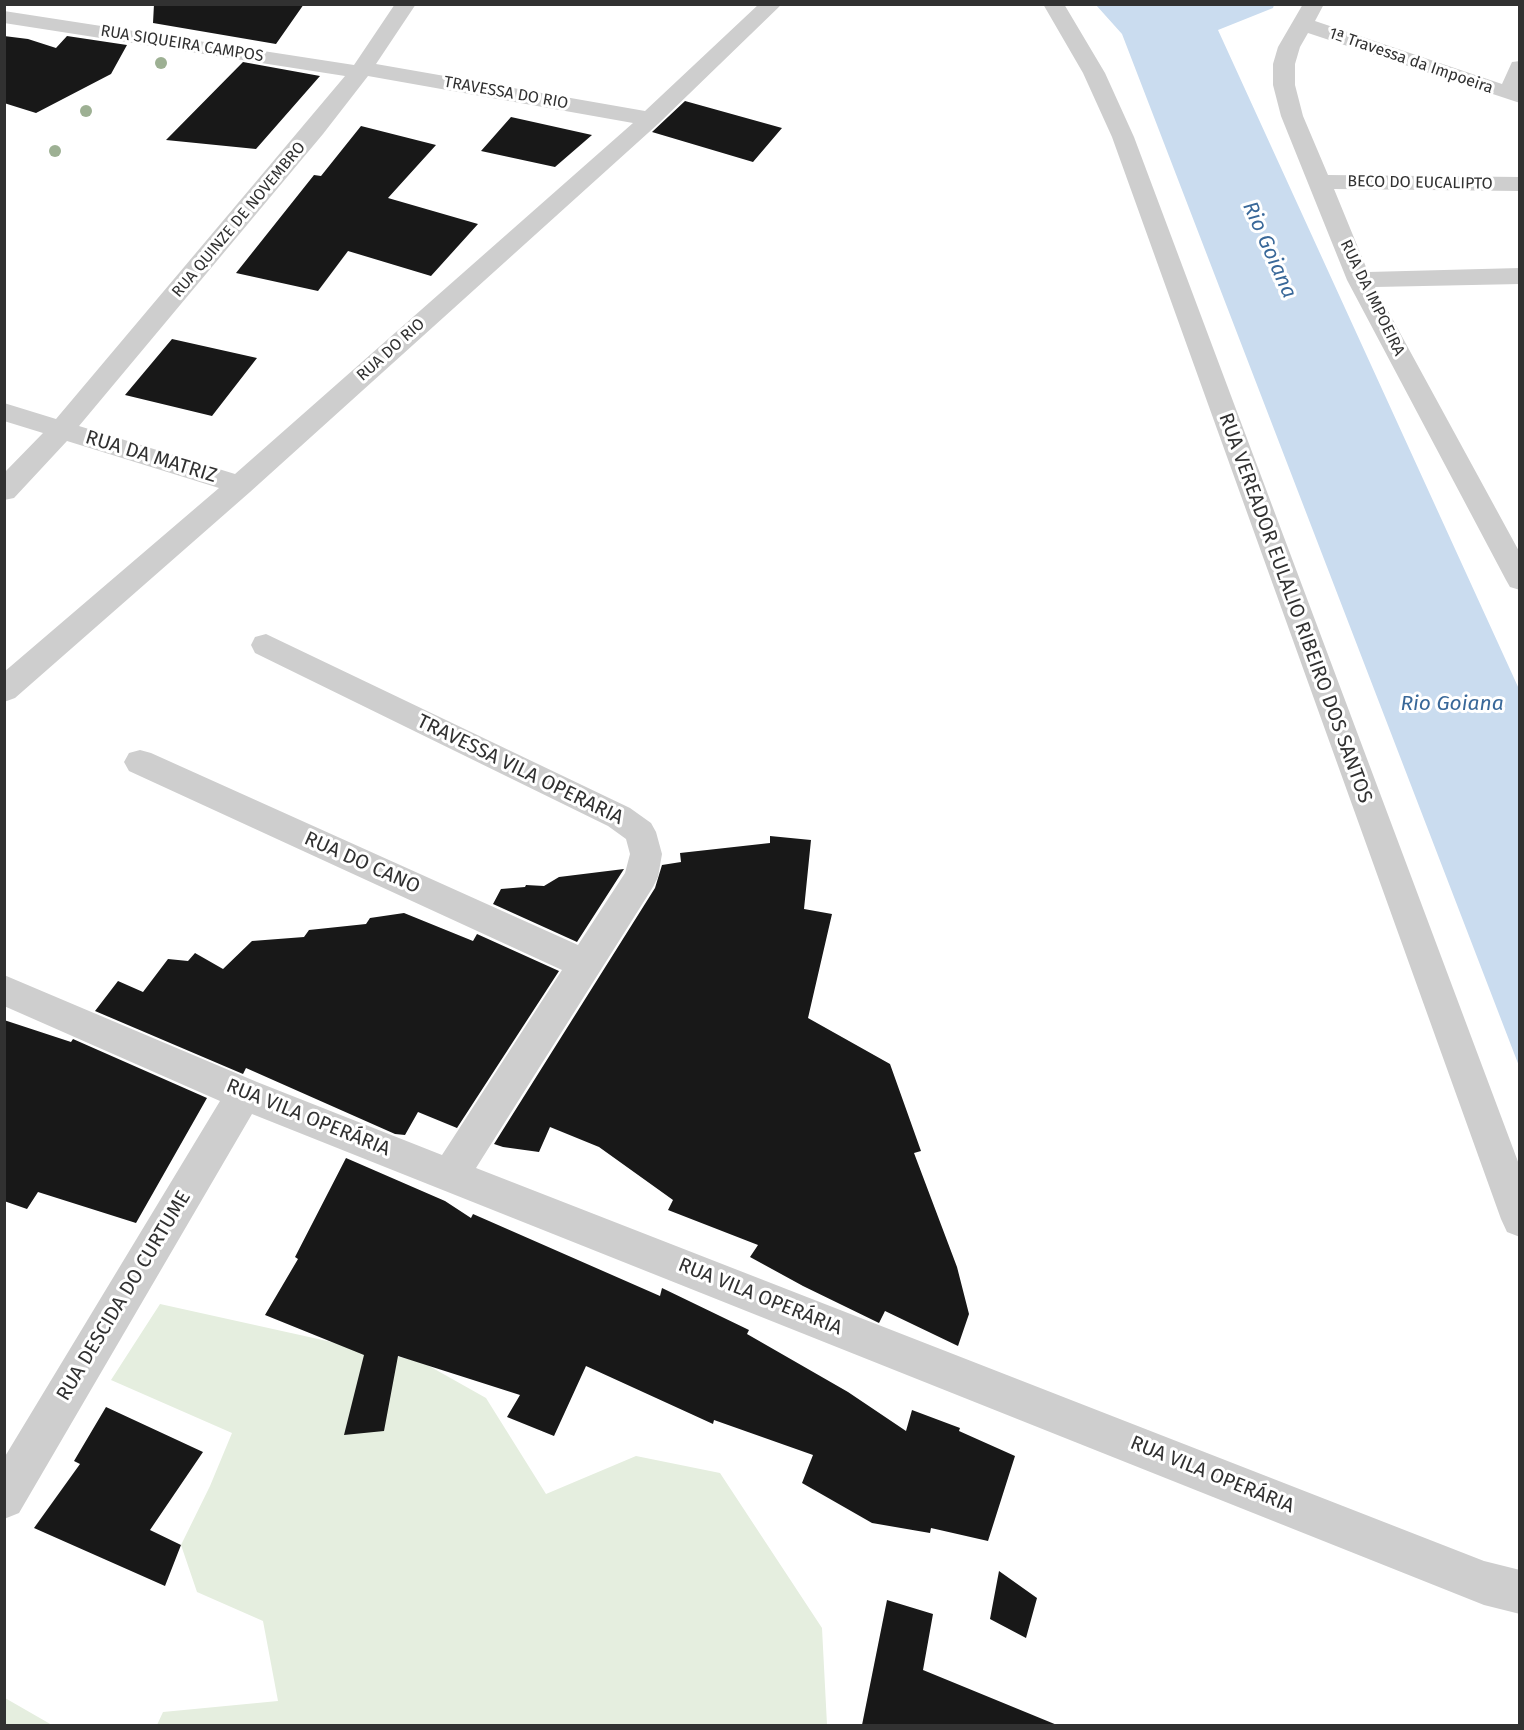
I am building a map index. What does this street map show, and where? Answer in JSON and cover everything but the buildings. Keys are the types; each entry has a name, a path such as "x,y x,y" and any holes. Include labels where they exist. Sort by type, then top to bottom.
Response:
{"street":[{"name":"RUA QUINZE DE NOVEMBRO","path":"4,491 62,429 315,129 359,73 406,4"},
{"name":"RUA DO RIO","path":"4,690 240,484 644,124 772,4"},
{"name":"RUA VEREADOR EULALIO RIBEIRO DOS SANTOS","path":"1053,4 1094,73 1123,137 1520,1220"},
{"name":"1ª Travessa da Impoeira","path":"1308,14 1514,96"},
{"name":"RUA DA IMPOEIRA","path":"1308,14 1289,47 1284,63 1284,85 1292,116 1359,280 1520,580"},
{"name":"RUA SIQUEIRA CAMPOS","path":"4,17 359,73"},
{"path":"1514,96 1520,67"},
{"name":"TRAVESSA DO RIO","path":"359,73 644,124"},
{"name":"BECO DO EUCALIPTO","path":"1320,182 1520,184"},
{"path":"1359,280 1520,276"},
{"name":"RUA DA MATRIZ","path":"4,412 240,484"},
{"name":"TRAVESSA VILA OPERARIA","path":"266,645 619,817 640,832 646,854 641,877 451,1174"},
{"name":"RUA DO CANO","path":"140,762 584,964"},
{"name":"RUA VILA OPERÁRIA","path":"4,990 244,1094 1484,1583 1520,1592"},
{"name":"RUA DESCIDA DO CURTUME","path":"4,1498 244,1094"}],"green space":[{"path":"160,1304 422,1362 486,1398 546,1494 636,1456 720,1473 822,1628 827,1725 157,1725 163,1712 278,1701 263,1621 197,1592 181,1545 210,1486 232,1433 111,1380"},
{"path":"5,1698 52,1725 5,1725"}],"water":[{"name":"Rio Goiana","path":"1096,5 1274,5 1273,8 1218,30 1519,689 1519,1066 1122,34"}]}
